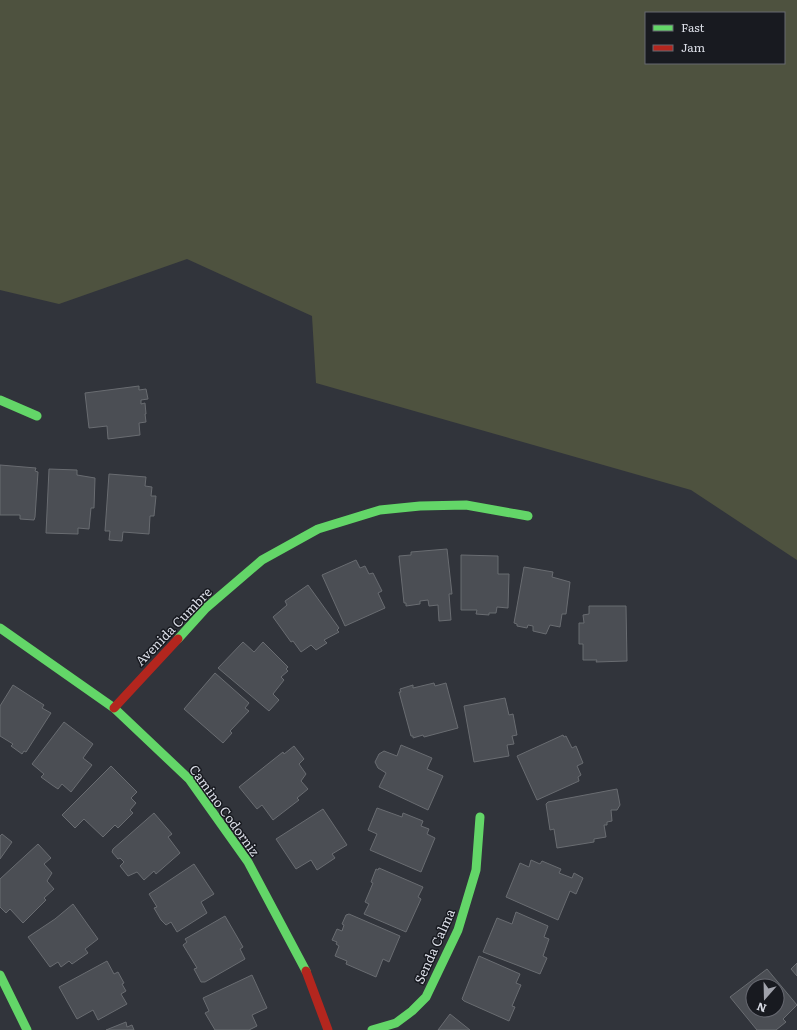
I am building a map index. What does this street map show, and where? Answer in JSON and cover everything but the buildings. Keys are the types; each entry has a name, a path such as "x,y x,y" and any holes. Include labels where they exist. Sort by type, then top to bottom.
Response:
{"street":[{"path":"0,400 37,416"},
{"name":"Avenida Cumbre","path":"114,708 206,608 262,560 318,529 380,510 420,506 466,506 528,516"},
{"name":"Camino Codorniz","path":"0,628 114,708 189,779 248,862 306,970 328,1030"},
{"name":"Senda Calma","path":"372,1030 396,1023 412,1011 426,996 458,930 476,870 480,818"},
{"path":"0,975 27,1030"}],"green space":[{"path":"0,0 797,0 797,560 691,490 316,383 312,316 187,259 59,304 0,290"}],"traffic: fast":[{"path":"0,400 37,416"},
{"path":"178,639 206,608 262,560 318,529 380,510 420,506 466,505 528,516"},
{"path":"0,628 114,708 189,779 248,862 306,971"},
{"path":"372,1030 396,1023 412,1011 426,997 458,930 476,870 480,817"},
{"path":"0,975 27,1030"}],"traffic: jam":[{"path":"114,708 178,639"},
{"path":"306,971 328,1030"}]}
